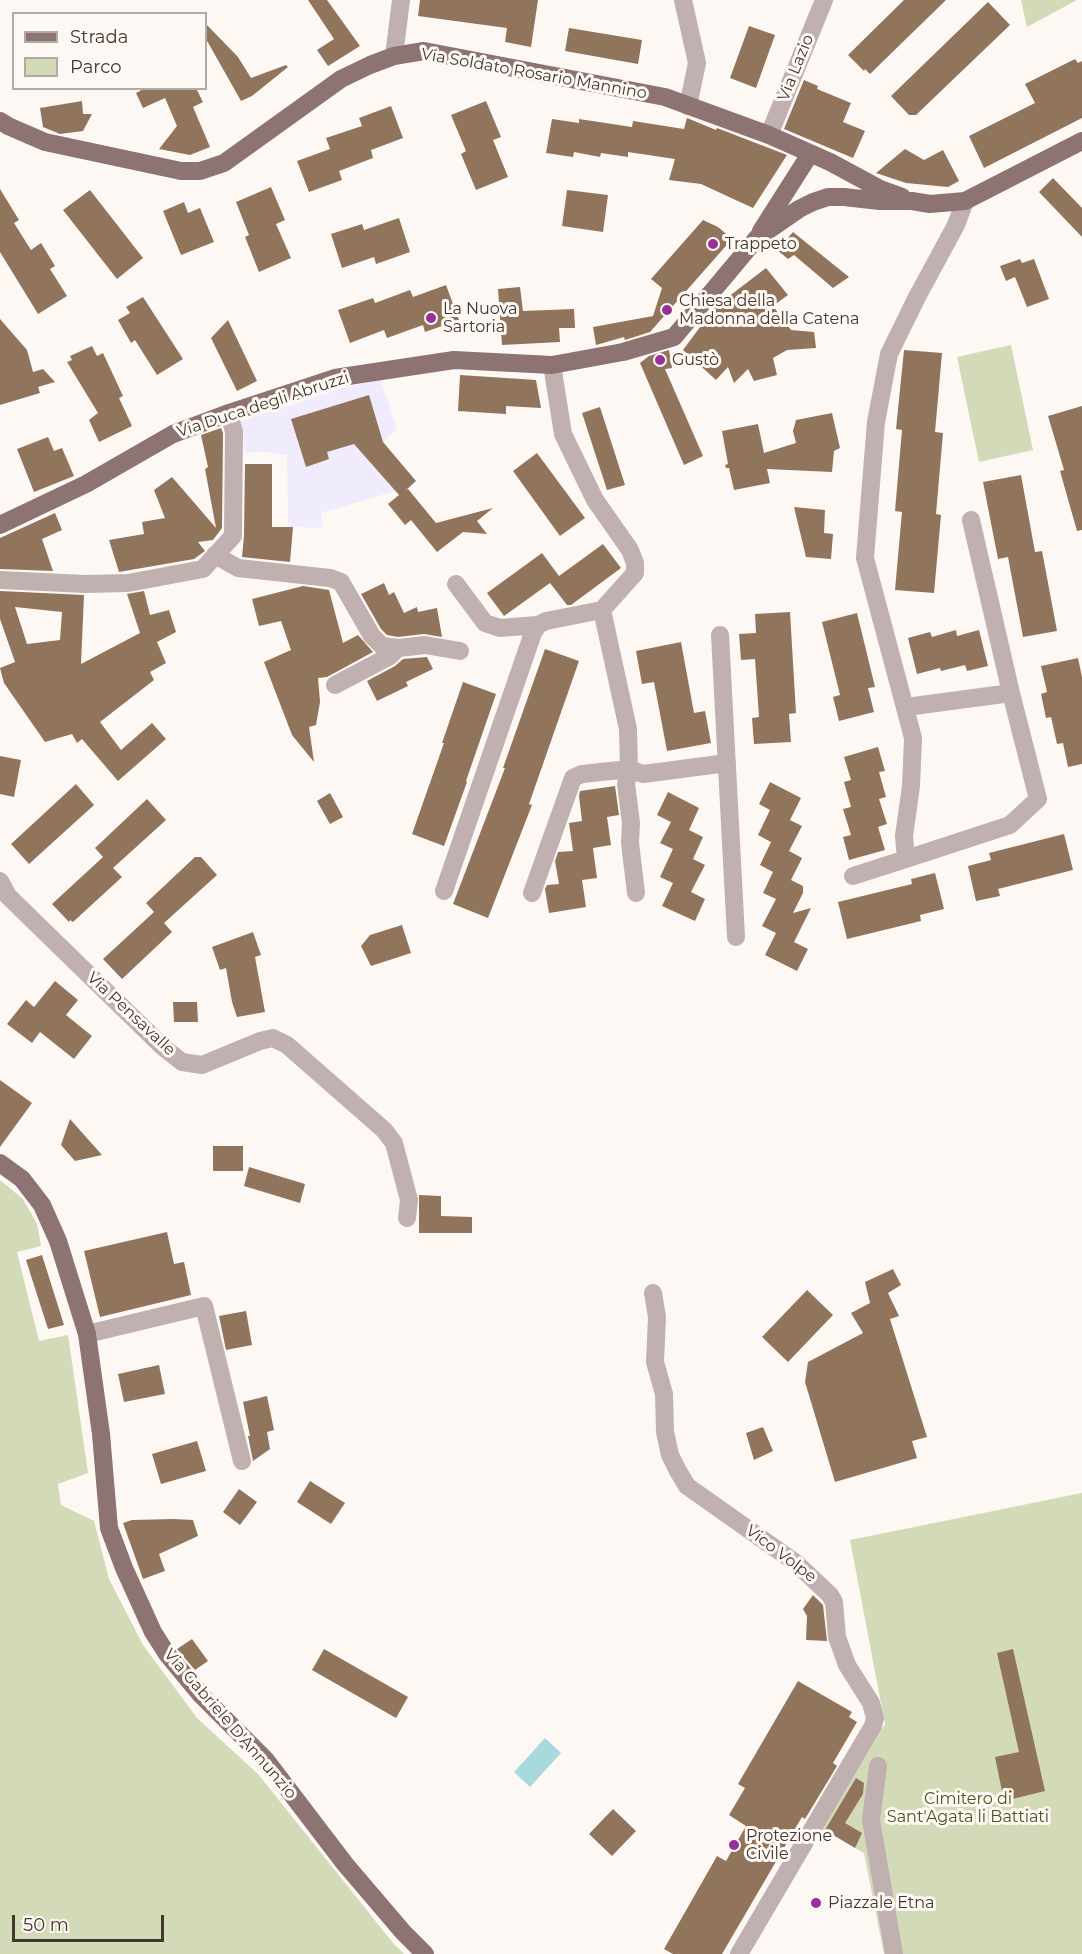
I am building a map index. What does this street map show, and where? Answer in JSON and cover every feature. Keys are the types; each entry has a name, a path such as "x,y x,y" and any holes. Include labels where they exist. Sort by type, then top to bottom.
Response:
{"main road":[{"name":"Via Soldato Rosario Mannino","path":"0,121 45,142 181,171 200,171 224,163 341,79 394,56 424,51 665,97 769,135 880,189 912,201"},
{"name":"Via Duca degli Abruzzi","path":"0,525 86,484 173,434 335,378 454,360 552,365 623,352 674,337 757,238 813,202 828,197 945,204 965,201 1082,141"},
{"path":"757,238 810,154"},
{"name":"Via Gabriele D'Annunzio","path":"0,1163 22,1179 42,1205 58,1241 87,1334 101,1434 109,1528 127,1576 153,1632 167,1654 201,1695 265,1759 345,1864 403,1932 425,1954"}],"street":[{"path":"394,56 401,0"},
{"path":"683,0 698,63 688,106"},
{"name":"Via Lazio","path":"769,135 824,0"},
{"path":"906,859 904,836 911,786 913,738 865,558 876,422 889,354 956,225 965,201"},
{"path":"456,584 485,623 500,628 538,625 546,621 602,610 635,573 635,563 630,550 595,500 563,434 552,365"},
{"path":"0,580 85,584 128,583 203,569 233,536 234,432 229,413"},
{"path":"853,876 1010,825 1038,799 971,520"},
{"path":"215,555 238,568 330,578 340,582 372,636 382,646 398,648 426,645 460,651"},
{"path":"602,610 628,729 629,769 626,784 636,893"},
{"path":"444,891 533,633 538,625"},
{"path":"720,635 736,937"},
{"path":"335,686 390,656 398,648"},
{"path":"906,707 1011,693"},
{"path":"532,893 573,778 582,774 629,769 643,774 727,763"},
{"name":"Via Pensavalle","path":"0,881 8,896 163,1047 182,1062 201,1065 273,1038 287,1045 384,1130 394,1143 409,1200 407,1218"},
{"name":"Vico Volpe","path":"653,1293 657,1317 655,1362 664,1394 665,1432 670,1455 687,1486 796,1563 830,1595 834,1602 837,1637 847,1665 871,1703 875,1719 739,1954"},
{"path":"87,1334 204,1306 242,1461"},
{"path":"878,1766 871,1820 894,1954"}],"shaded area":[{"path":"381,380 397,429 366,457 396,491 321,513 323,528 288,527 287,455 264,452 245,453 241,421 346,387"}],"green space":[{"path":"1021,0 1077,0 1027,27"},
{"path":"1011,345 1033,450 979,462 957,357"},
{"path":"0,1180 23,1199 37,1224 41,1246 17,1252 39,1341 68,1335 88,1473 58,1484 61,1505 94,1521 109,1579 143,1645 197,1718 258,1774 404,1954 0,1954"},
{"name":"Cimitero di Sant'Agata li Battiati","path":"1082,1493 1082,1954 884,1954 864,1853 822,1829 885,1724 850,1540"}],"water":[{"path":"545,1738 561,1753 530,1787 514,1772"}],"building":[{"path":"308,0 327,0 360,46 328,66 317,50 334,39"},
{"path":"420,0 538,0 531,47 505,42 507,28 418,16"},
{"path":"904,0 946,0 870,74 865,69 864,71 848,55"},
{"path":"988,2 1010,25 916,115 909,115 891,96"},
{"path":"207,25 238,57 251,78 286,65 288,67 252,96 241,101 207,41"},
{"path":"749,26 775,35 756,88 730,78"},
{"path":"569,28 642,40 638,64 565,51"},
{"path":"1075,59 1078,63 1082,61 1082,118 984,168 969,136 1035,103 1025,84"},
{"path":"804,80 818,86 817,89 851,103 843,122 865,131 853,158 784,129"},
{"path":"141,90 197,90 203,102 193,107 210,147 190,155 159,149 177,126 165,98 143,108 136,93"},
{"path":"82,101 83,114 92,114 83,131 60,134 43,127 40,108"},
{"path":"486,101 501,137 493,140 508,177 476,190 461,154 466,151 451,115"},
{"path":"391,106 403,138 371,150 373,158 339,171 342,180 309,192 297,161 330,149 326,138 362,126 359,118"},
{"path":"687,118 787,155 753,208 701,184 669,180 675,159 628,152 628,157 601,153 600,157 574,152 573,157 546,153 552,119 579,123 579,119 632,127 633,121 684,129"},
{"path":"905,149 924,160 943,150 959,181 948,187 906,183 876,173"},
{"path":"1053,178 1082,208 1082,237 1039,192"},
{"path":"271,187 285,220 276,224 291,258 259,272 245,237 249,235 236,202"},
{"path":"0,189 19,220 14,223 31,250 41,243 55,266 50,269 67,296 38,314 0,252"},
{"path":"90,190 143,258 117,279 63,210"},
{"path":"567,190 608,195 603,232 562,226"},
{"path":"184,202 188,213 200,208 214,242 181,255 163,211"},
{"path":"399,218 410,252 376,264 374,257 342,268 331,234 362,224 364,230"},
{"path":"703,220 718,227 732,239 650,332 625,340 624,337 596,345 593,327 653,316 662,288 651,279"},
{"path":"793,232 849,277 833,288 794,255 788,259 777,250"},
{"path":"1020,259 1022,263 1034,259 1049,299 1027,307 1015,277 1006,281 1000,266"},
{"path":"766,268 788,295 773,306 791,330 814,332 816,348 787,350 773,358 777,375 754,381 748,369 734,383 728,367 716,380 683,350 715,307"},
{"path":"446,285 459,320 425,332 423,325 387,338 384,330 350,343 338,310 373,298 375,303 410,290 413,297"},
{"path":"520,287 523,311 574,309 575,328 559,328 560,342 502,345 498,289"},
{"path":"143,297 183,359 157,375 135,340 131,343 118,320 130,313 126,307"},
{"path":"0,319 27,350 33,372 43,369 55,382 38,387 40,393 0,405"},
{"path":"228,320 257,381 237,391 211,338"},
{"path":"92,346 97,356 103,353 123,396 119,398 132,426 99,442 89,420 98,413 67,362 72,360 70,356"},
{"path":"669,350 672,368 665,369 703,456 684,465 640,363 649,356"},
{"path":"904,350 942,353 935,432 943,433 936,514 941,515 934,593 895,590 902,512 895,511 902,430 896,429"},
{"path":"460,375 536,380 541,408 506,406 506,414 458,411"},
{"path":"369,395 383,442 416,481 405,491 408,489 436,523 493,508 477,521 487,534 463,532 437,552 411,520 405,525 388,504 399,495 354,444 327,452 329,459 306,467 291,419"},
{"path":"1082,406 1082,530 1077,531 1060,471 1064,470 1048,416"},
{"path":"600,407 625,485 607,490 582,413"},
{"path":"832,413 840,448 834,451 832,472 767,469 770,483 734,490 729,468 725,465 728,464 722,431 758,424 764,453 796,443 793,431 796,420"},
{"path":"221,428 223,433 222,528 213,540 198,542 205,551 194,559 119,572 109,540 144,534 142,522 165,518 154,490 172,477 216,528 205,469 208,467 201,435"},
{"path":"48,437 54,451 62,448 74,476 34,492 17,449"},
{"path":"537,453 585,518 560,536 513,471"},
{"path":"245,464 272,464 272,527 293,527 290,562 242,557"},
{"path":"1021,475 1035,552 1042,551 1057,631 1023,637 1008,557 998,559 983,482"},
{"path":"794,507 825,510 824,533 833,534 831,559 806,557"},
{"path":"55,513 62,530 42,539 53,571 0,569 0,538"},
{"path":"603,544 621,568 571,605 567,605 550,583 504,616 487,593 542,553 559,576"},
{"path":"384,583 389,595 394,592 404,613 417,607 418,612 437,608 442,637 424,634 398,637 387,635 381,629 361,594"},
{"path":"303,586 329,590 343,643 358,635 373,652 327,677 318,678 320,702 316,725 309,727 314,762 292,735 264,662 291,650 281,621 259,626 252,599"},
{"path":"0,591 84,595 81,664 140,633 127,594 144,591 150,615 169,610 176,632 157,642 166,663 150,672 154,680 100,722 121,750 152,723 166,739 118,781 82,739 77,743 72,734 45,742 4,683 0,668 15,662 0,619","holes":["15,607 62,612 60,640 27,644"]},
{"path":"790,612 796,713 789,714 791,742 754,744 752,718 759,717 755,659 741,660 739,634 756,633 755,614"},
{"path":"857,613 875,687 868,688 874,712 839,721 833,697 840,695 822,622"},
{"path":"956,630 957,636 979,630 988,666 967,671 965,665 917,674 908,638 930,632 932,637"},
{"path":"681,642 694,713 705,711 711,743 667,751 654,682 642,684 636,651"},
{"path":"545,649 579,661 529,804 532,805 488,918 453,904 505,768 503,768"},
{"path":"427,657 433,669 406,682 408,686 377,701 367,681 395,666 403,659"},
{"path":"1078,658 1082,677 1082,764 1068,767 1063,743 1057,744 1051,717 1046,718 1041,694 1047,692 1041,666"},
{"path":"463,682 496,694 444,846 412,834"},
{"path":"878,747 885,771 879,772 886,797 879,799 887,824 878,827 885,850 849,860 843,837 851,835 843,809 851,807 844,782 851,780 844,757"},
{"path":"0,756 21,760 14,797 0,794"},
{"path":"770,782 801,798 790,820 802,826 789,851 802,858 791,880 803,886 803,893 793,913 811,908 794,942 808,949 797,971 765,955 776,933 762,926 776,899 763,893 773,872 760,865 771,842 758,835 770,810 759,804"},
{"path":"76,784 94,805 29,864 11,844"},
{"path":"615,786 619,815 607,817 611,845 593,848 597,878 582,880 586,907 549,913 545,889 547,885 559,884 555,861 558,852 573,851 569,823 582,821 580,791"},
{"path":"668,792 699,808 689,830 703,837 693,859 705,865 691,892 705,899 695,921 662,906 673,883 660,877 673,849 660,843 671,822 657,815"},
{"path":"330,793 343,817 330,824 317,801"},
{"path":"147,799 166,820 113,868 122,877 73,922 70,920 69,922 52,904 103,857 95,848"},
{"path":"1064,834 1073,870 998,889 1000,896 976,901 968,866 991,860 989,853"},
{"path":"195,857 201,857 217,875 164,923 172,932 122,979 103,959 154,912 146,903"},
{"path":"935,873 944,909 920,915 921,921 847,939 838,902 912,884 911,879"},
{"path":"402,925 411,953 371,966 361,946 370,935"},
{"path":"253,932 261,955 255,957 265,1012 237,1017 226,968 220,970 212,947"},
{"path":"55,981 78,1000 66,1015 92,1036 74,1059 40,1032 32,1043 7,1024 26,1000 34,1007"},
{"path":"173,1002 197,1002 198,1022 174,1022"},
{"path":"0,1080 32,1103 0,1147"},
{"path":"70,1119 102,1155 75,1161 61,1145"},
{"path":"213,1146 243,1146 243,1171 213,1171"},
{"path":"249,1167 305,1184 300,1203 244,1186"},
{"path":"419,1195 441,1196 441,1216 472,1217 472,1233 419,1233"},
{"path":"167,1232 174,1264 184,1262 191,1295 100,1317 84,1251"},
{"path":"42,1255 64,1325 48,1329 26,1260"},
{"path":"893,1269 901,1285 888,1293 899,1316 890,1319 927,1437 912,1441 917,1458 835,1482 805,1382 808,1362 863,1333 851,1313 870,1303 865,1282"},
{"path":"807,1290 833,1315 788,1362 762,1337"},
{"path":"246,1311 252,1345 226,1350 219,1316"},
{"path":"159,1365 165,1394 124,1402 118,1374"},
{"path":"267,1396 274,1430 267,1432 270,1449 253,1461 243,1402"},
{"path":"763,1427 773,1451 754,1460 746,1433"},
{"path":"197,1441 206,1471 161,1484 152,1454"},
{"path":"310,1481 345,1503 331,1524 297,1502"},
{"path":"239,1489 257,1502 240,1525 223,1512"},
{"path":"132,1520 193,1520 198,1536 159,1554 165,1571 143,1579 123,1523"},
{"path":"813,1595 823,1605 827,1641 806,1640 807,1616 803,1609"},
{"path":"192,1639 208,1661 195,1670 177,1649"},
{"path":"324,1649 408,1697 396,1718 312,1670"},
{"path":"1013,1649 1045,1791 1004,1801 995,1757 1019,1752 997,1653"},
{"path":"798,1681 852,1712 849,1717 857,1722 833,1763 837,1766 805,1819 802,1817 722,1954 673,1954 664,1949 717,1856 726,1861 746,1826 729,1815 745,1788 738,1784"},
{"path":"856,1778 864,1783 863,1794 845,1823 862,1833 855,1848 825,1830"},
{"path":"613,1809 636,1831 612,1856 589,1834"}],"place":[{"name":"Trappeto","path":"713,244"},
{"name":"Chiesa della Madonna della Catena","path":"667,310"},
{"name":"La Nuova Sartoria","path":"431,318"},
{"name":"Gustò","path":"660,360"},
{"name":"Protezione Civile","path":"734,1845"},
{"name":"Piazzale Etna","path":"816,1903"}]}
